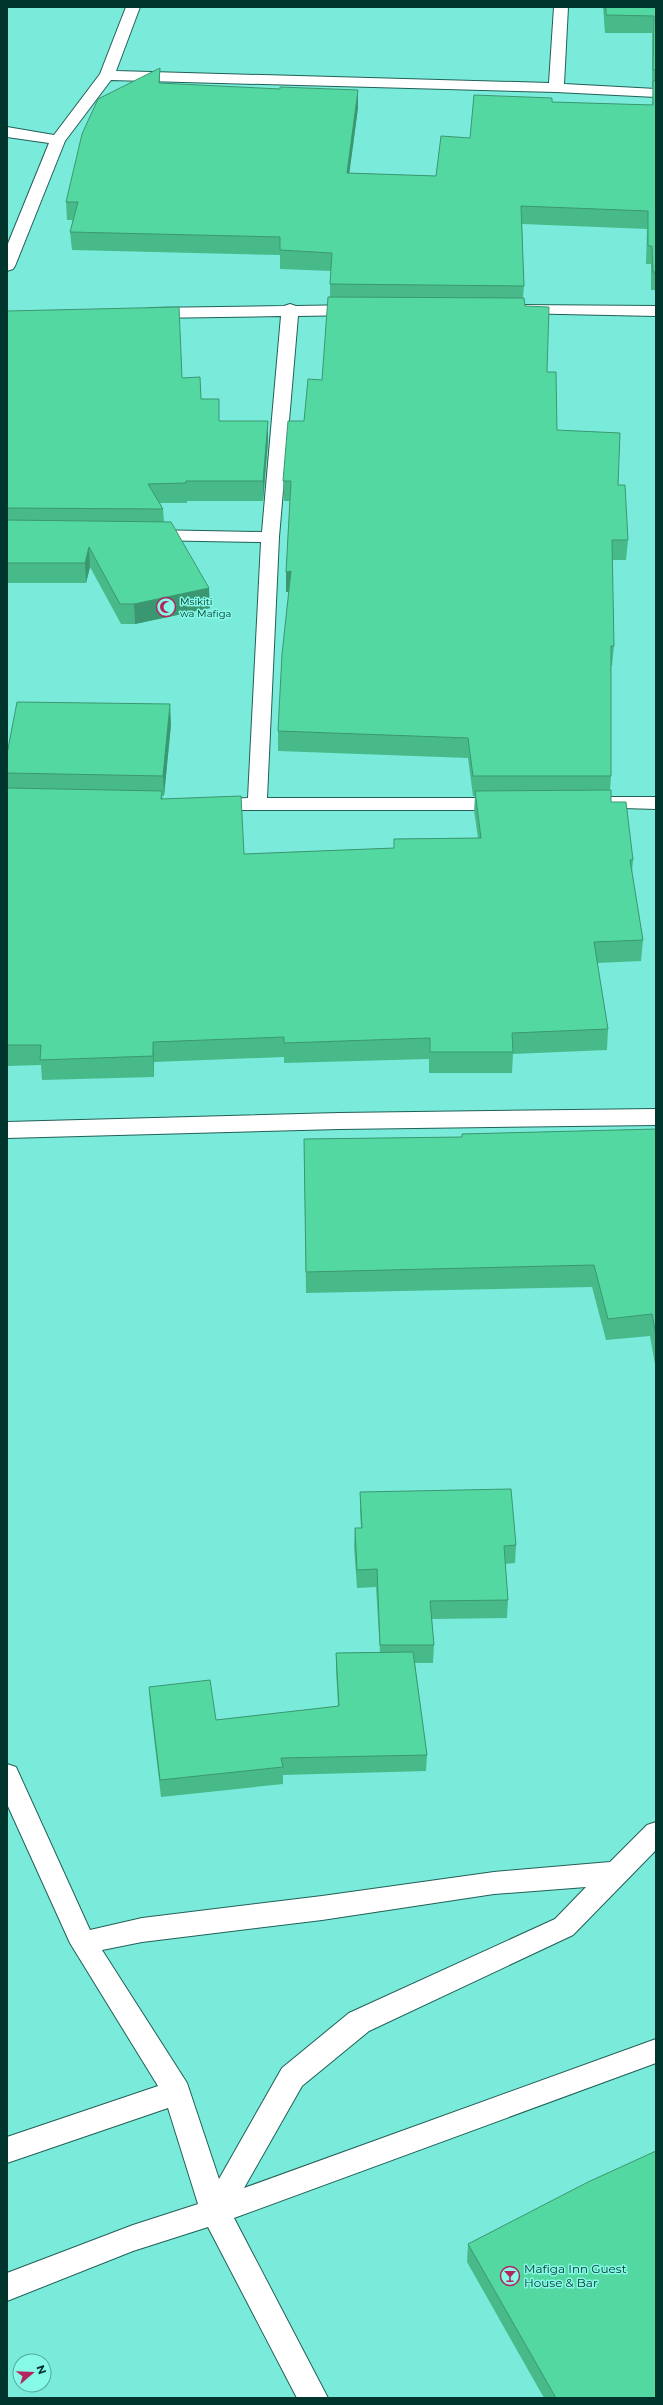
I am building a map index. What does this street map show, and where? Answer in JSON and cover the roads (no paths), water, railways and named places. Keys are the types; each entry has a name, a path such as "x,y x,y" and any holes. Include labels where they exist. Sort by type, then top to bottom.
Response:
{"street":[{"path":"7,266 58,140 107,76 133,7"},
{"path":"556,88 560,7"},
{"path":"107,76 556,88 656,93"},
{"path":"7,132 58,140"},
{"path":"257,805 270,537 290,310"},
{"path":"133,313 377,310"},
{"path":"505,310 656,311"},
{"path":"134,535 270,537"},
{"path":"576,804 656,803"},
{"path":"195,804 520,804"},
{"path":"7,1130 338,1121 656,1117"},
{"path":"7,1775 83,1943 177,2092 215,2212 313,2398"},
{"path":"215,2212 292,2077 359,2022 564,1927 656,1833"},
{"path":"83,1943 142,1930 322,1908 494,1883 616,1873"},
{"path":"7,2287 133,2238 215,2212 656,2051"},
{"path":"7,2150 177,2092"}],"place":[{"name":"Msikiti wa Mafiga","path":"166,607"},
{"name":"Mafiga Inn Guest House & Bar","path":"510,2276"}]}
